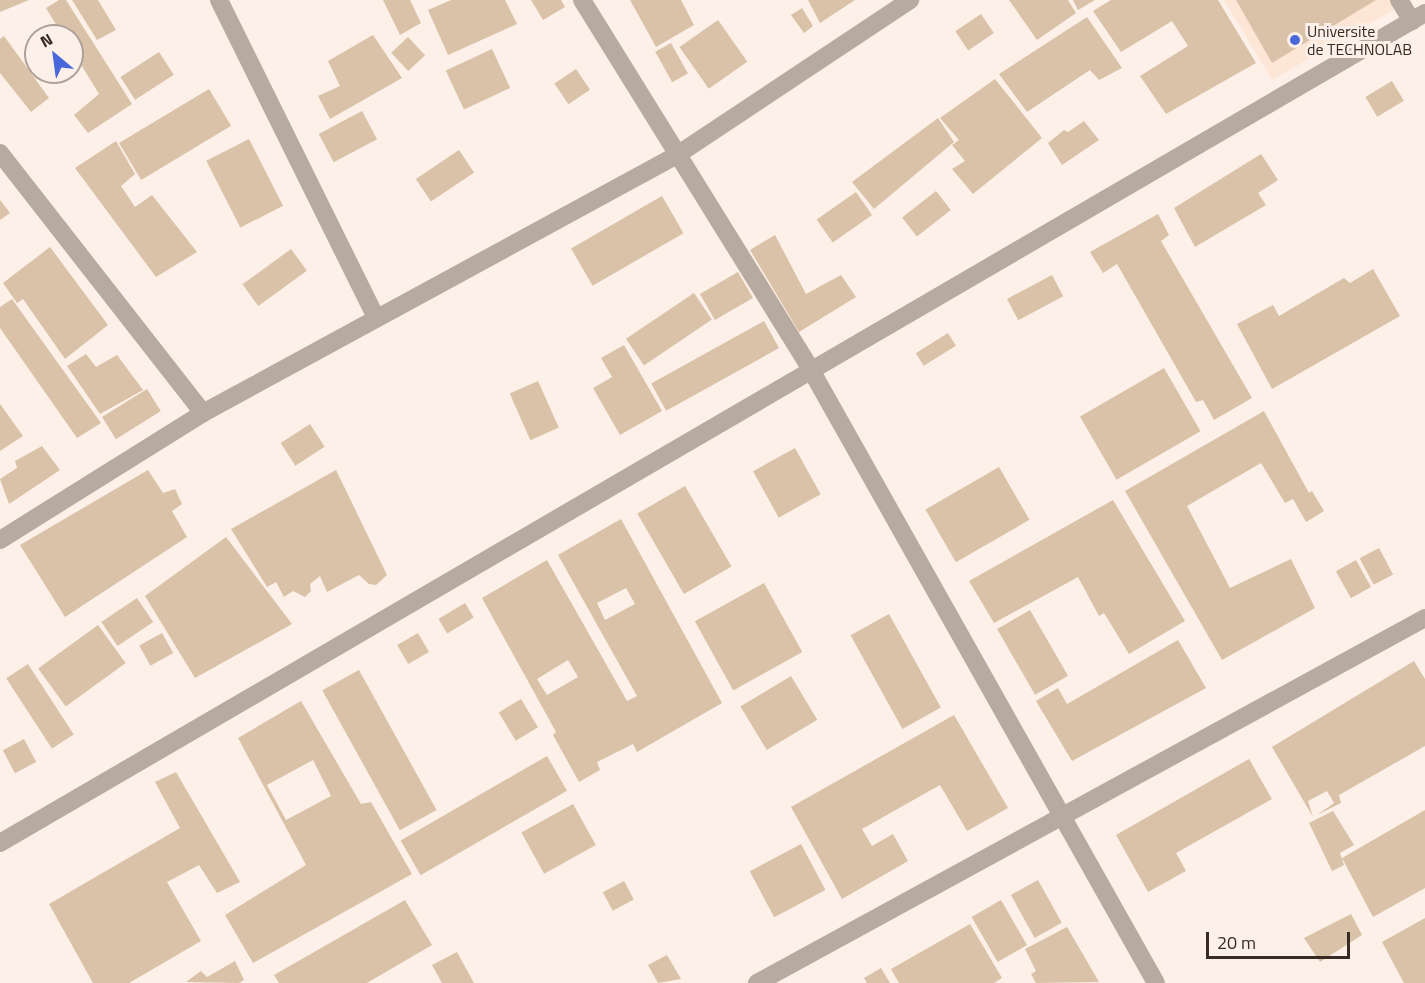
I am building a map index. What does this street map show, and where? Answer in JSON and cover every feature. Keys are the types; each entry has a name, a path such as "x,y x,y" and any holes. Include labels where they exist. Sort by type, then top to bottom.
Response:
{"street":[{"path":"219,0 376,317"},
{"path":"582,0 812,370 1156,983"},
{"path":"0,540 203,413 677,155 910,0"},
{"path":"0,843 1418,17 1400,0"},
{"path":"0,153 203,413"},
{"path":"757,983 1425,618"}],"shaded area":[{"name":"Universite de TECHNOLAB","path":"1224,0 1411,0 1272,80"}],"building":[{"path":"0,0 29,0 0,12"},
{"path":"59,0 66,0 81,24 56,24 46,8"},
{"path":"72,0 98,0 116,30 97,40"},
{"path":"383,0 410,0 421,23 400,35"},
{"path":"451,0 505,0 517,24 448,55 428,10"},
{"path":"531,0 561,0 565,7 543,20"},
{"path":"630,0 681,0 694,25 656,47"},
{"path":"808,0 855,0 820,23"},
{"path":"1009,0 1068,0 1076,13 1037,40"},
{"path":"1073,0 1095,0 1078,10"},
{"path":"1111,0 1218,0 1256,63 1166,114 1140,76 1188,46 1172,21 1121,52 1093,11"},
{"path":"1236,0 1376,0 1272,63"},
{"path":"802,8 813,26 804,33 791,15"},
{"path":"981,14 994,33 968,50 955,31"},
{"path":"1087,17 1122,68 1099,80 1090,70 1027,112 999,74"},
{"path":"718,20 747,62 709,89 679,47"},
{"path":"84,28 132,104 88,133 74,115 99,94 84,70"},
{"path":"373,35 402,78 330,119 318,96 340,86 328,61"},
{"path":"4,36 24,64 24,84 39,84 49,98 31,112 0,73 0,39"},
{"path":"408,37 425,55 408,71 391,53"},
{"path":"671,43 688,74 672,82 655,52"},
{"path":"492,49 510,88 464,110 446,71"},
{"path":"159,52 174,75 135,100 120,77"},
{"path":"576,69 590,90 568,104 554,84"},
{"path":"995,79 1042,138 973,194 952,169 965,161 952,145 959,140 940,118"},
{"path":"1392,81 1404,101 1377,117 1365,97"},
{"path":"209,89 231,126 141,180 119,143"},
{"path":"362,111 377,139 334,162 319,134"},
{"path":"938,118 954,142 874,209 852,182"},
{"path":"1084,121 1099,140 1062,165 1048,143 1064,130 1068,132"},
{"path":"249,139 283,206 240,228 206,161"},
{"path":"116,141 135,174 121,186 135,207 152,195 197,252 156,277 75,168"},
{"path":"459,150 474,172 431,201 416,179"},
{"path":"1261,154 1278,180 1258,193 1266,205 1195,247 1174,208"},
{"path":"936,191 951,210 917,236 902,217"},
{"path":"856,192 872,215 833,242 817,220"},
{"path":"662,196 684,233 593,286 571,248"},
{"path":"0,200 10,213 0,220"},
{"path":"1158,214 1169,235 1161,241 1252,398 1214,420 1203,400 1196,402 1117,264 1103,273 1090,252"},
{"path":"775,235 806,294 841,275 856,297 799,332 750,250"},
{"path":"50,247 108,325 65,359 23,299 17,303 3,283"},
{"path":"291,249 307,271 258,306 242,284"},
{"path":"1373,269 1400,316 1272,389 1237,324 1273,305 1279,316 1344,278 1350,283"},
{"path":"738,272 753,298 715,320 700,294"},
{"path":"1052,275 1063,296 1018,320 1007,299"},
{"path":"694,293 712,320 644,365 626,339"},
{"path":"12,299 101,423 77,438 0,328 0,307"},
{"path":"764,321 779,348 666,411 651,384"},
{"path":"948,333 956,346 924,366 916,353"},
{"path":"624,345 662,411 620,435 593,388 612,377 601,358"},
{"path":"86,354 96,367 117,355 143,390 100,414 67,366"},
{"path":"1164,368 1200,431 1116,480 1080,417"},
{"path":"538,381 559,428 530,440 510,394"},
{"path":"147,389 161,411 116,439 102,417"},
{"path":"0,404 23,436 0,451"},
{"path":"1264,411 1309,493 1312,491 1324,511 1306,522 1293,499 1285,503 1261,463 1187,506 1230,588 1291,559 1315,608 1222,660 1125,491"},
{"path":"310,424 325,447 295,466 281,443"},
{"path":"42,446 60,470 9,504 0,479 17,468 15,461"},
{"path":"795,448 821,494 779,518 753,471"},
{"path":"999,467 1030,520 956,562 925,510"},
{"path":"148,470 163,493 175,489 182,504 172,511 187,537 65,617 20,545"},
{"path":"336,470 387,575 376,585 369,584 359,575 327,592 320,576 310,584 311,591 305,597 293,591 284,597 276,582 267,587 231,529"},
{"path":"685,486 732,567 684,594 637,514"},
{"path":"1113,500 1185,621 1129,654 1104,613 1099,616 1078,577 994,623 969,581"},
{"path":"621,519 722,703 637,752 633,744 597,762 600,770 579,782 553,735 556,732 482,598 547,560 627,701 637,696 558,555","holes":["626,588 635,604 605,620 597,603","568,660 578,677 547,695 537,679"]},
{"path":"226,537 292,624 195,678 145,596"},
{"path":"1379,548 1393,574 1374,585 1360,558"},
{"path":"1356,560 1371,587 1351,598 1336,571"},
{"path":"764,583 802,652 733,690 695,621"},
{"path":"137,598 153,622 118,646 101,622"},
{"path":"465,603 474,618 447,634 438,619"},
{"path":"1030,610 1068,676 1035,695 997,629"},
{"path":"889,614 941,708 902,729 851,635"},
{"path":"98,625 126,663 66,707 38,668"},
{"path":"162,633 173,653 150,666 139,646"},
{"path":"418,633 429,652 408,664 397,645"},
{"path":"1178,640 1206,688 1072,761 1036,701 1058,688 1067,704"},
{"path":"1414,661 1425,679 1425,746 1339,795 1341,803 1317,815 1334,803 1327,791 1308,801 1313,817 1272,747"},
{"path":"28,664 74,734 52,749 6,678"},
{"path":"359,670 437,810 400,830 322,690"},
{"path":"791,676 817,720 767,750 740,706"},
{"path":"521,699 538,727 516,741 499,712"},
{"path":"301,701 361,804 371,802 412,874 253,963 225,915 306,865 238,738","holes":["313,760 331,796 286,820 267,785"]},
{"path":"954,715 1008,808 967,831 940,785 862,829 872,846 893,834 908,861 842,899 791,807"},
{"path":"24,739 36,762 15,773 3,750"},
{"path":"547,756 567,791 421,875 401,840"},
{"path":"1249,759 1272,799 1176,853 1186,871 1148,892 1116,835"},
{"path":"176,772 240,882 217,893 199,865 167,882 201,941 129,983 93,983 49,904 180,828 155,782"},
{"path":"573,804 596,845 544,874 521,833"},
{"path":"1425,810 1425,888 1373,917 1342,858"},
{"path":"1333,811 1354,845 1340,853 1344,865 1332,871 1309,823"},
{"path":"801,844 825,890 774,917 750,871"},
{"path":"1038,880 1062,923 1035,938 1011,895"},
{"path":"624,881 634,900 613,911 603,892"},
{"path":"405,900 432,945 367,983 279,983 274,975"},
{"path":"1001,900 1027,945 998,962 972,917"},
{"path":"1351,914 1362,935 1320,962 1304,938"},
{"path":"1425,918 1425,983 1404,983 1382,942"},
{"path":"970,924 1002,978 994,983 899,983 891,969"},
{"path":"1067,927 1099,982 1036,983 1031,974 1036,971 1025,949"},
{"path":"457,952 474,983 442,983 432,965"},
{"path":"667,955 681,979 658,983 648,965"},
{"path":"235,961 244,980 239,983 186,982 201,971 207,977"},
{"path":"881,968 890,983 867,983 864,978"}],"place":[{"name":"Universite de TECHNOLAB","path":"1295,40"}]}
